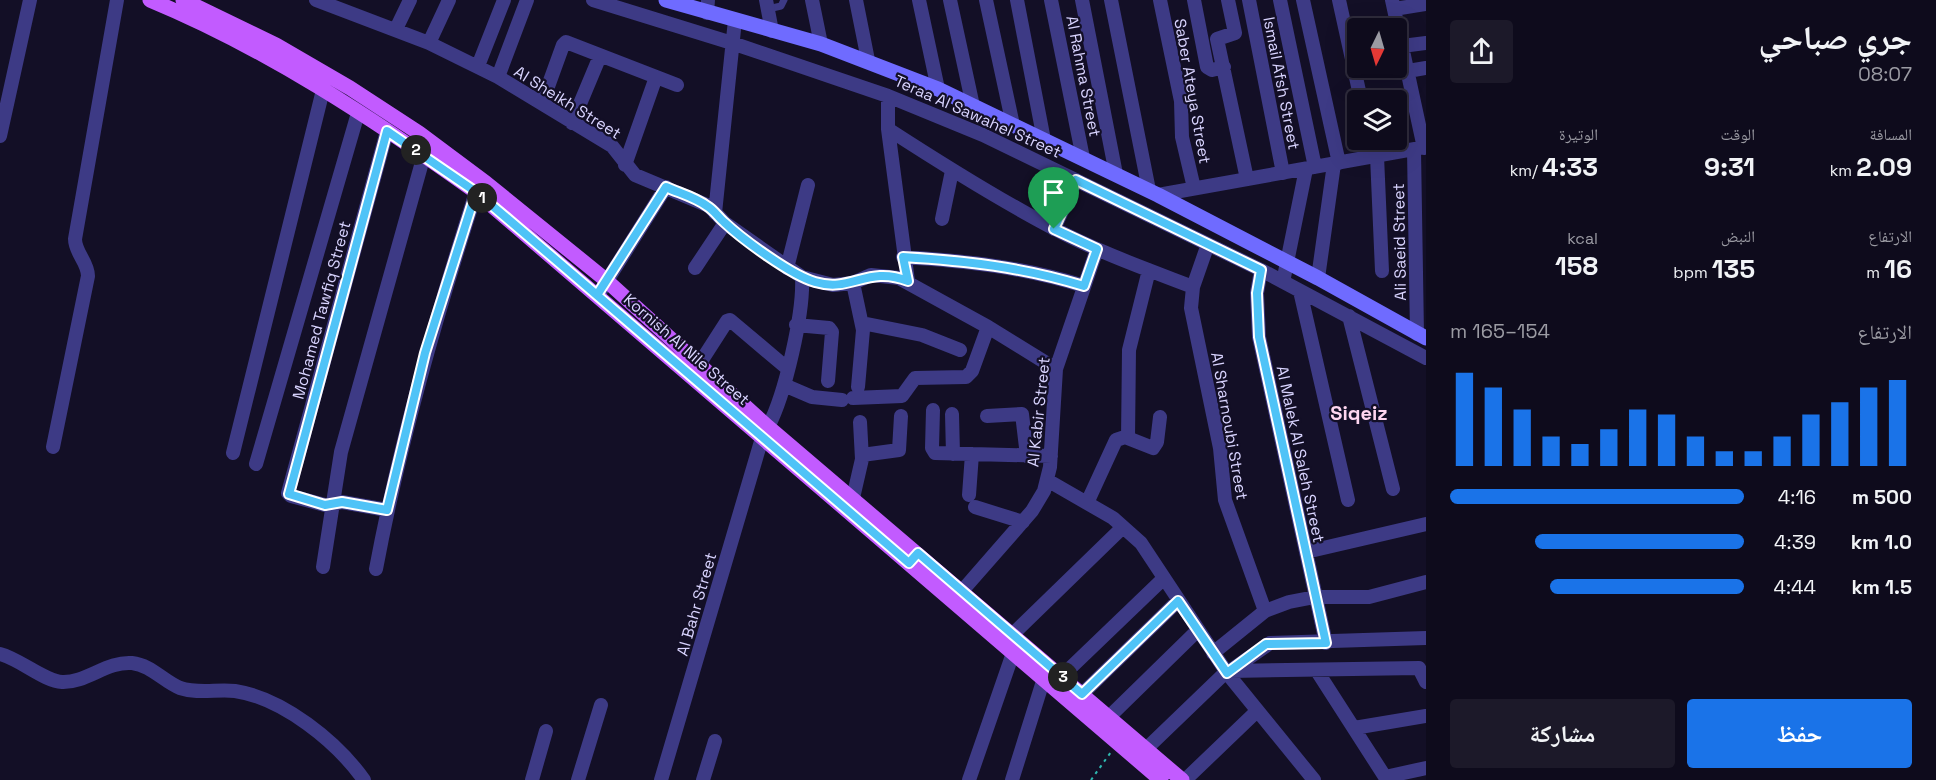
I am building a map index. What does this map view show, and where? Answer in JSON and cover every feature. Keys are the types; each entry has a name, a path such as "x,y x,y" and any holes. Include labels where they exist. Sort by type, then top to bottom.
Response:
{"main road":[{"name":"Kornish Al Nile Street","path":"150,0 276,45 412,128 486,183 607,281 700,363 765,433 853,498 1013,652 1161,780"},
{"name":"Teraa Al Sawahel Street","path":"666,0 707,6 735,20 821,44 868,60 938,89 1154,193 1318,278 1422,336"},
{"name":"Kornish Al Nile Street","path":"195,2 229,30 424,155 476,192 913,558 962,591 1183,780"}],"street":[{"path":"0,136 30,0"},
{"path":"52,447 88,276 88,269 77,250 75,239 117,0"},
{"name":"Al Sheikh Street","path":"316,0 333,3 396,29 498,77 612,147 635,175 700,202 802,277 823,284 853,283 871,275 908,281 1056,369"},
{"path":"356,14 362,0"},
{"path":"396,29 410,0"},
{"path":"429,43 449,0"},
{"path":"478,66 504,0"},
{"path":"498,77 527,0"},
{"name":"Teraa Al Sawahel Street","path":"593,0 732,43 888,96 983,135 1261,270 1426,358"},
{"path":"812,0 821,44"},
{"path":"856,0 868,60"},
{"path":"919,0 938,89"},
{"path":"950,0 974,106"},
{"path":"986,0 1013,125"},
{"path":"1017,0 1044,140"},
{"name":"Al Rahma Street","path":"1051,0 1083,158"},
{"path":"1082,0 1116,174"},
{"path":"1111,0 1154,193 1422,148"},
{"name":"Saber Ateya Street","path":"1160,0 1182,108 1182,137 1194,188"},
{"path":"1194,0 1207,67 1212,70 1224,67"},
{"path":"1228,0 1235,33 1217,38 1247,179"},
{"name":"Ismail Afsh Street","path":"1249,0 1283,172"},
{"path":"1280,0 1311,168 1283,282"},
{"path":"1303,0 1336,163 1318,278"},
{"path":"1339,0 1359,90"},
{"path":"1393,5 1426,4"},
{"path":"767,5 772,31"},
{"path":"695,268 720,218 735,20"},
{"path":"542,103 564,43 677,85"},
{"path":"1407,45 1426,43"},
{"path":"572,123 600,56"},
{"name":"Ali Saeid Street","path":"1407,67 1420,97 1422,336"},
{"path":"1408,71 1426,69"},
{"path":"625,165 656,77"},
{"path":"233,453 323,90"},
{"path":"888,96 888,129 903,257 908,281"},
{"path":"256,464 358,113"},
{"path":"888,129 952,171 1054,229 1097,249 1193,287"},
{"name":"Mohamed Tawfiq Street","path":"332,503 325,505 291,496 289,491 387,131"},
{"path":"1373,150 1382,271"},
{"path":"323,567 332,503 353,405 424,155"},
{"path":"942,219 952,171"},
{"path":"1054,229 1076,180"},
{"path":"787,268 808,185"},
{"path":"597,295 666,187"},
{"path":"376,569 387,510 425,353 476,192"},
{"name":"Al Sharnoubi Street","path":"1208,244 1193,287 1191,308 1220,448 1225,500 1265,611"},
{"name":"Al Kabir Street","path":"962,591 1023,522 1038,502 1047,480 1051,456 1056,369 1097,249"},
{"path":"903,257 974,261 1011,267 1084,286"},
{"path":"1128,438 1129,350 1149,270"},
{"name":"Al Malek Al Saleh Street","path":"1261,270 1257,293 1259,337 1326,643"},
{"path":"765,433 784,386 796,325 802,277"},
{"path":"851,395 862,324 853,283"},
{"path":"1300,291 1348,500"},
{"path":"1349,316 1393,489"},
{"path":"700,363 727,321 730,320 788,369"},
{"path":"862,324 922,335 960,350"},
{"path":"796,325 829,328 832,332 828,381"},
{"path":"784,386 812,397 902,396 915,378 966,377 972,371 988,327"},
{"path":"933,410 932,451 953,454 1051,456"},
{"path":"952,414 953,454"},
{"path":"987,416 1022,414 1027,456"},
{"path":"862,455 898,450 901,416"},
{"path":"1087,503 1116,440 1120,437 1128,438 1153,448 1157,442 1160,417"},
{"path":"853,498 860,477 862,455 860,422"},
{"name":"Al Bahr Street","path":"661,780 765,433"},
{"path":"969,495 972,454"},
{"path":"1047,480 1123,527 1150,554 1163,579 1213,653 1314,780"},
{"path":"332,503 342,502 387,510"},
{"path":"975,507 1023,522"},
{"path":"1306,552 1426,524"},
{"path":"1013,634 1123,527"},
{"path":"1062,676 1163,579"},
{"path":"1213,653 1265,611 1315,597 1370,597 1426,582"},
{"path":"1082,694 1178,601"},
{"path":"1109,717 1198,630"},
{"path":"1146,749 1228,672 1266,644 1426,638"},
{"path":"969,780 1013,652"},
{"path":"0,654 57,681 71,681 109,666 132,663 144,665 181,688 232,691 258,697 326,737 364,780"},
{"path":"1228,672 1419,668 1426,682"},
{"path":"1317,671 1386,779 1426,768"},
{"path":"1012,780 1044,678"},
{"path":"578,780 601,705"},
{"path":"1183,780 1257,711"},
{"path":"1354,728 1426,716"},
{"path":"532,780 546,731"},
{"path":"703,780 715,741"}],"lane":[{"path":"767,5 781,6 784,0"}],"path":[{"path":"1091,780 1118,742"}],"district":[{"name":"Siqeiz","path":"1359,413"}],"route":[{"path":"1054,229 1076,180 1261,270 1257,293 1259,337 1326,643 1266,644 1227,673 1178,601 1082,694 918,553 909,563 476,192 387,131 289,494 325,505 342,502 387,510 425,353 476,192 514,224 597,295 666,187 709,206 725,223 787,268 802,277 823,284 853,283 871,275 890,276 908,281 903,257 974,261 1048,275 1084,286 1097,249 1054,229"}]}
